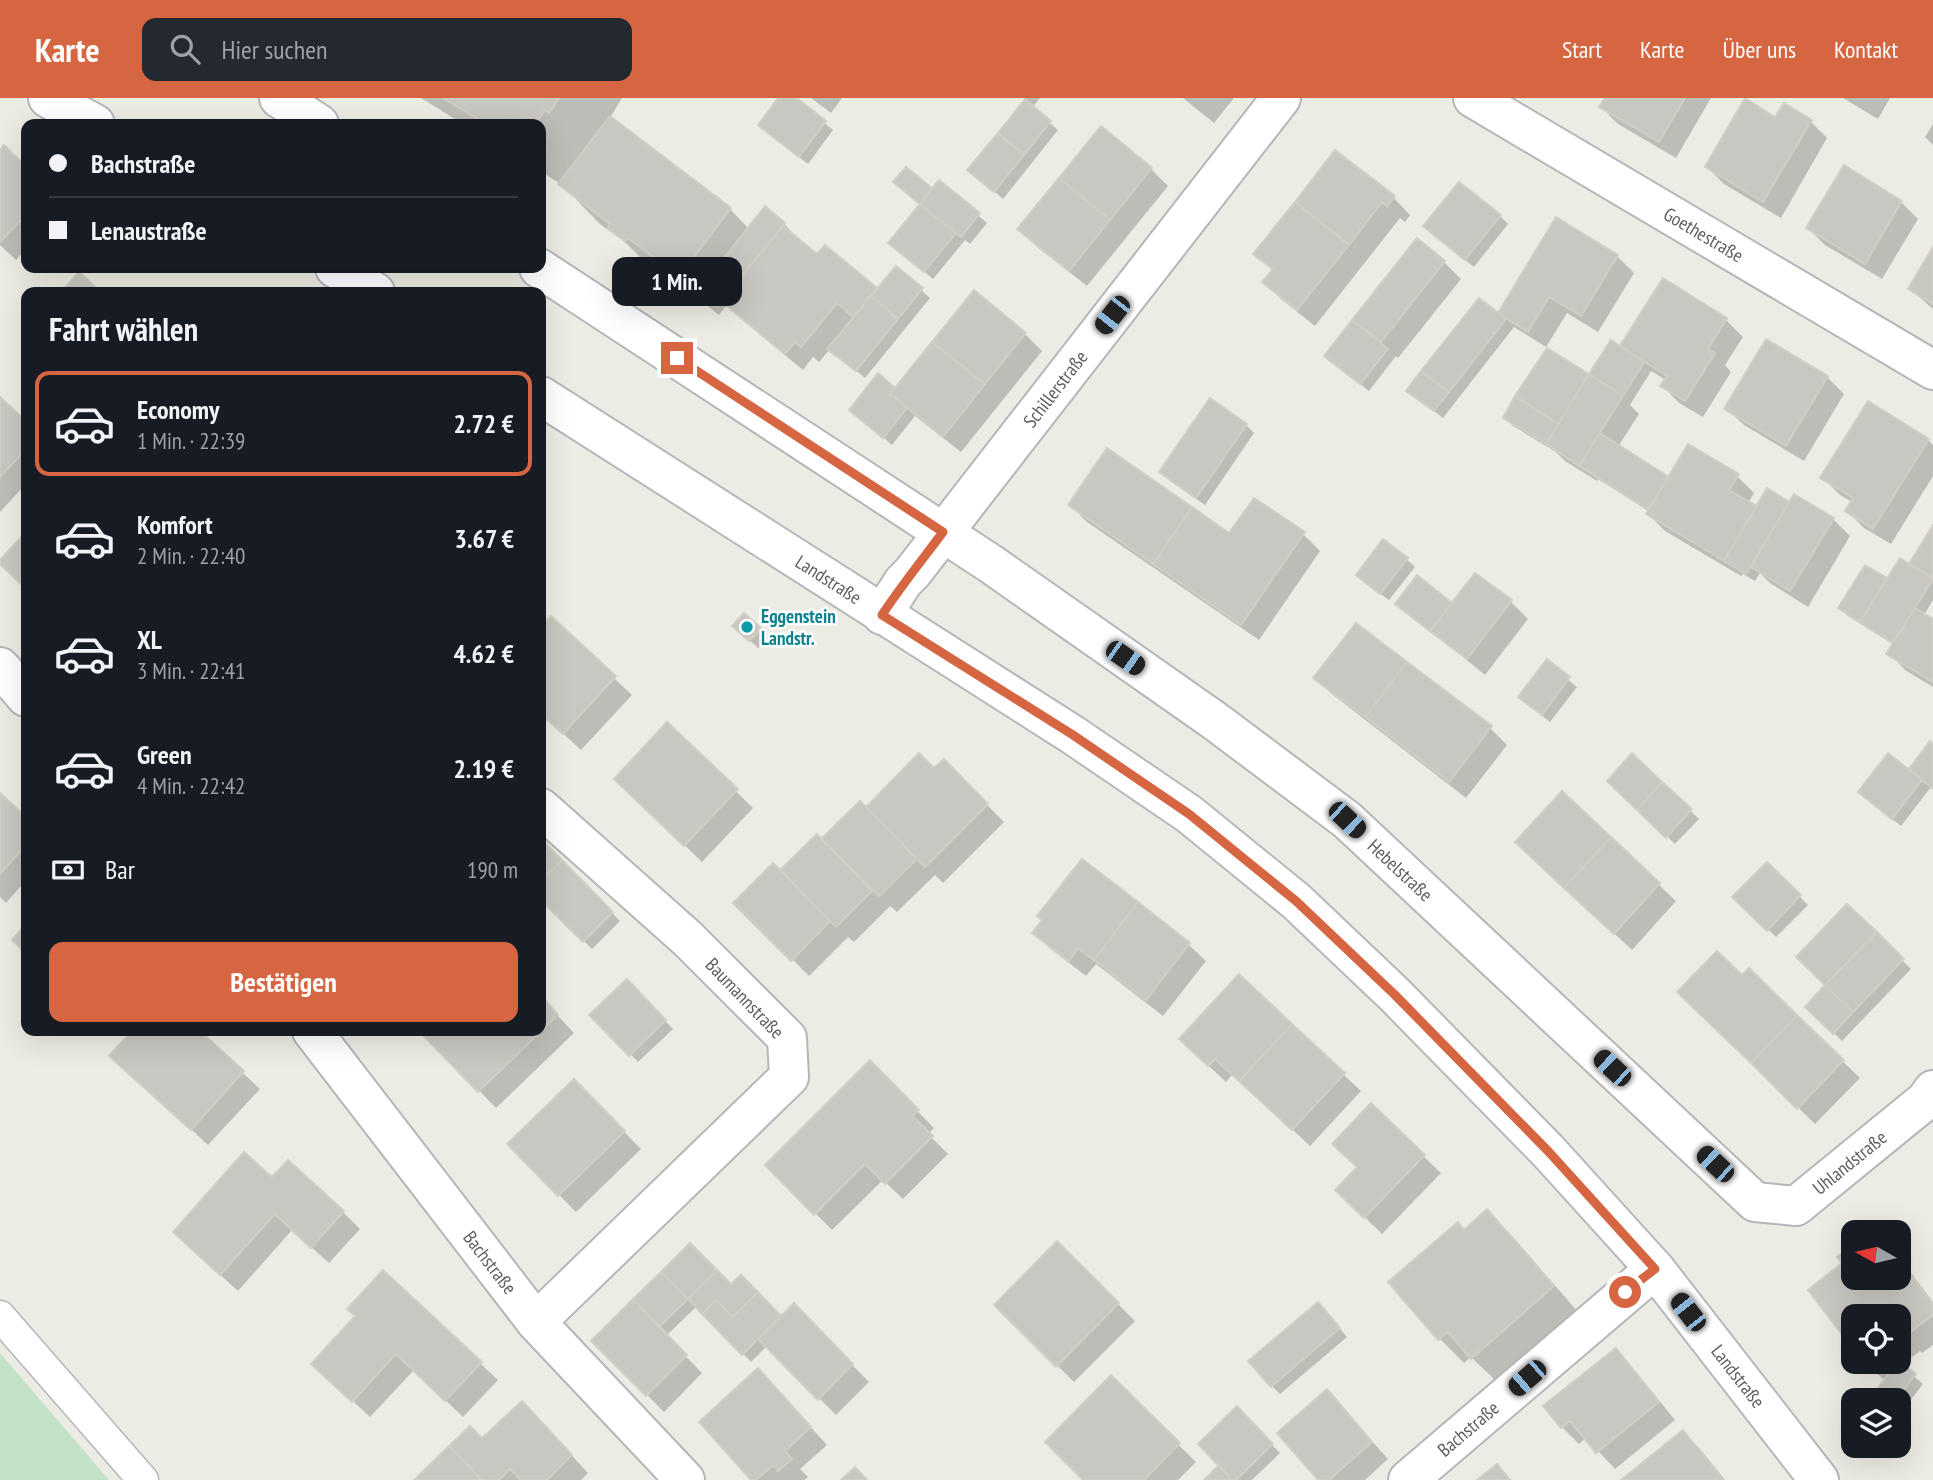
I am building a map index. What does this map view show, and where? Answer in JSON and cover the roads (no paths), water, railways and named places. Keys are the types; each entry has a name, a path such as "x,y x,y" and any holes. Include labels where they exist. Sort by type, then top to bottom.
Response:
{"street":[{"path":"48,98 86,119"},
{"path":"279,98 311,119"},
{"name":"Schillerstraße","path":"882,615 903,582 1281,98"},
{"name":"Goethestraße","path":"1473,98 1933,370"},
{"path":"343,273 366,287"},
{"name":"Hebelstraße","path":"546,273 943,532 1215,721 1347,820 1755,1202"},
{"name":"Landstraße","path":"546,399 1073,735 1189,814 1296,901 1395,995 1548,1151 1655,1269 1819,1480"},
{"path":"0,667 21,690"},
{"name":"Baumannstraße","path":"536,1322 789,1077 787,1038 688,939 546,811"},
{"name":"Bachstraße","path":"316,1036 536,1322 685,1480"},
{"name":"Uhlandstraße","path":"1755,1202 1796,1206 1926,1100 1933,1090"},
{"name":"Bachstraße","path":"1408,1480 1655,1269"}],"lane":[{"path":"0,1316 143,1480"}],"place":[{"name":"Eggenstein Landstr.","path":"747,627"}]}
